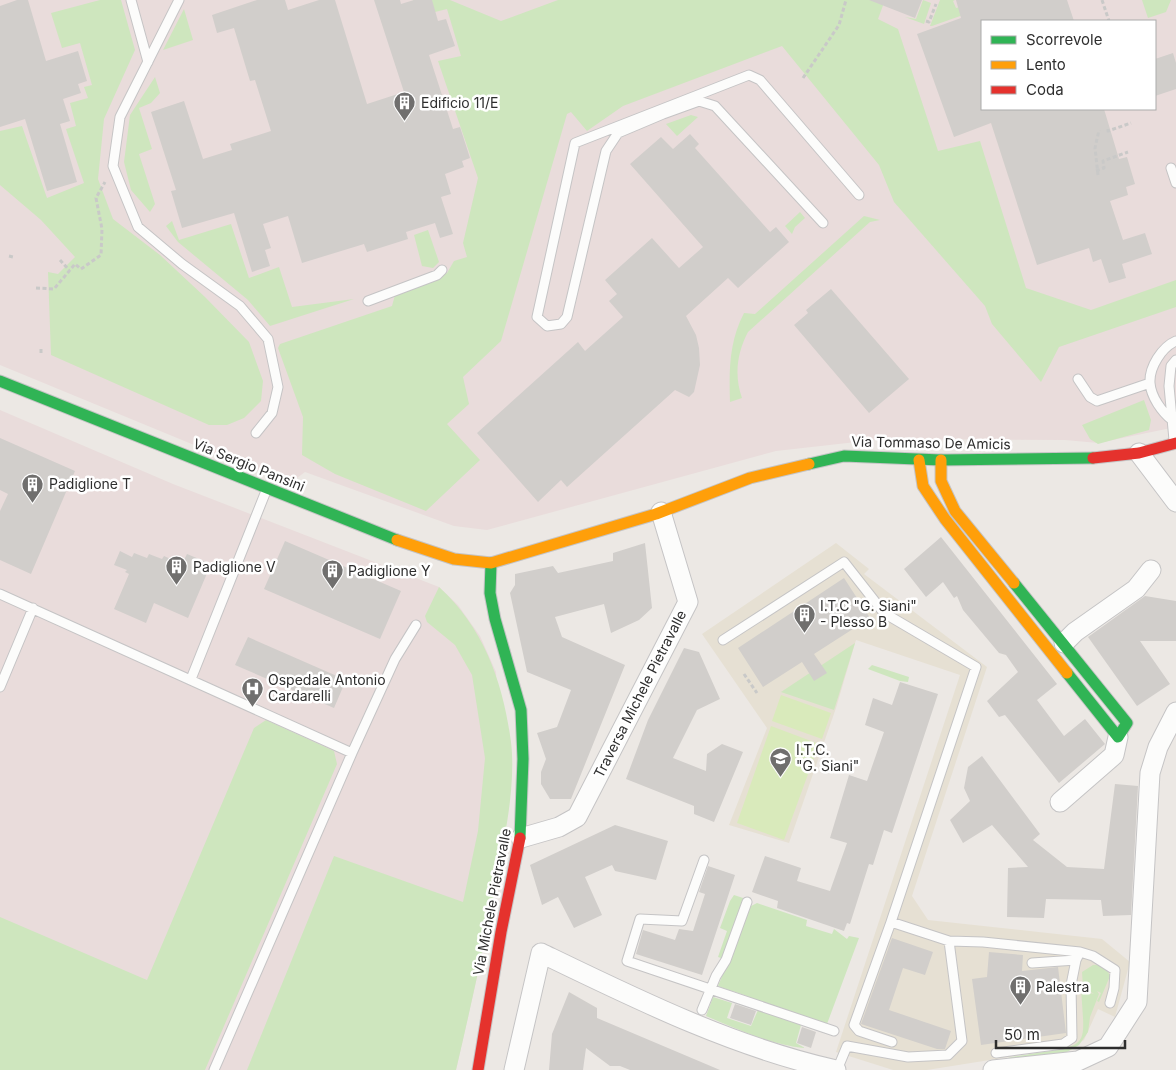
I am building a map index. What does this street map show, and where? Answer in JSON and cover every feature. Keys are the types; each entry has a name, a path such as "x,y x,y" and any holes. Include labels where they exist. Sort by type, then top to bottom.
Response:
{"main road":[{"name":"Via Sergio Pansini","path":"0,381 380,534 454,559 491,563"},
{"name":"Via Tommaso De Amicis","path":"491,563 659,513 750,478 844,456 918,460 1080,459 1139,453 1175,443"},
{"path":"918,460 923,486 945,519 1118,737 1127,723 1064,642 955,510 941,481 941,460"},
{"name":"Via Michele Pietravalle","path":"478,1070 500,932 521,837 523,759 521,710 495,619 490,593 491,563"}],"street":[{"path":"1139,453 1176,502"},
{"name":"Traversa Michele Pietravalle","path":"521,837 559,823 574,815 683,602 659,513"},
{"path":"1064,642 1136,589 1151,570"},
{"path":"994,1062 1078,1061 1108,1047 1137,1002 1150,773 1158,747 1176,712"},
{"path":"1060,802 1114,755 1118,737"},
{"path":"514,1070 541,953 668,1014 805,1063 837,1070"}],"lane":[{"path":"131,0 148,62"},
{"path":"180,0 120,117 113,166 138,227 182,264 240,306 268,339 278,387 272,413 256,433"},
{"path":"823,223 715,106 699,101 618,133 606,151 567,317 561,324 547,326 537,317 575,143 749,75 760,80 859,195"},
{"path":"1171,168 1176,183"},
{"path":"368,301 437,275 442,270"},
{"path":"1172,420 1161,411 1150,384 1156,358 1176,341"},
{"path":"1175,443 1169,386 1171,366 1176,360"},
{"path":"1078,379 1090,397 1097,401 1150,384"},
{"path":"192,679 267,488"},
{"path":"723,640 844,562 884,613 976,667 854,1025 859,1031 892,1042"},
{"path":"0,594 192,679 352,753"},
{"path":"0,686 33,608"},
{"path":"214,1070 352,753 395,659 416,625"},
{"path":"704,860 682,921 640,919 627,961 834,1031"},
{"path":"702,1010 710,989 726,960 747,902"},
{"path":"890,922 949,941 992,942 1078,956"},
{"path":"837,1070 847,1046 908,1057 948,1055 962,1041 949,941"},
{"path":"994,1062 1062,1044 1072,1038 1070,985 1078,956"},
{"path":"1032,963 1078,956 1093,956 1115,970 1114,988 1110,1003"}],"path":[{"path":"803,78 839,25 846,0"},
{"path":"1102,0 1109,20"},
{"path":"926,21 930,22 936,4"},
{"path":"1108,129 1108,131 1131,123"},
{"path":"1098,130 1095,148 1097,173 1104,168 1103,160 1128,152"},
{"path":"36,288 54,289 75,264 81,269 101,255 102,229 96,198 104,183"},
{"path":"60,260 69,270"},
{"path":"41,348 41,353"},
{"path":"744,674 757,694"}],"shaded area":[{"path":"0,0 1176,0 1176,427 1098,443 1065,440 883,439 776,451 487,530 454,526 305,472 289,484 0,365"},
{"name":"Ospedale Antonio Cardarelli","path":"0,410 173,484 439,587 458,605 480,636 496,672 504,840 483,951 456,1070 0,1070"},
{"name":"I.T.C. \"G. Siani\"","path":"836,543 869,569 864,574 987,667 912,896 928,920 1102,939 1130,962 1115,1017 1098,1009 1084,1040 1071,1047 927,1070 893,1070 836,1052 960,675 856,640 836,708 789,843 729,825 767,728 702,634"}],"green space":[{"path":"100,0 121,0 135,50 104,119 98,179 113,219 160,255 249,342 263,381 261,401 244,418 227,425 209,425 51,355 48,272 58,274 75,257 41,220 0,185 0,131 22,126 47,198 84,183 66,129 76,126 70,103 88,98 84,87 92,85 80,43 62,48 51,13"},
{"path":"413,0 450,0 501,21 558,0 885,0 878,19 898,29 938,151 980,141 1026,288 1091,310 1176,280 1176,307 1059,347 1041,382 992,324 985,306 894,202 879,165 782,46 623,106 587,131 571,112 567,114 501,341 463,377 469,404 447,424 480,460 426,511 335,474 302,455 303,417 278,348 280,344 392,306 395,295 447,273 454,261 467,257 463,243 478,178 438,61 461,56 447,9 419,16"},
{"path":"923,0 931,3 924,24 905,17 916,19"},
{"path":"940,0 955,0 953,1 956,8 960,7 963,15 930,26"},
{"path":"1142,0 1171,0 1166,12 1148,18"},
{"path":"184,9 193,40 163,50"},
{"path":"155,77 160,93 151,103 139,108 152,149 139,154 155,204 150,212 131,190 124,162 130,115"},
{"path":"691,115 698,117 677,136 666,124"},
{"path":"800,212 805,218 795,227 792,234 785,226"},
{"path":"864,216 880,220 870,222 748,332 741,348 737,373 742,398 730,402 731,356 735,335 744,313 755,314"},
{"path":"172,221 179,240 231,224 249,278 279,267 292,307 354,299 270,326 248,300 178,242 166,226"},
{"path":"428,230 439,262 433,268 422,266 414,235"},
{"path":"1144,400 1151,420 1149,430 1098,444 1090,439 1082,425"},
{"path":"439,587 468,620 489,657 503,698 512,758 511,792 503,845 483,950 456,1070 247,1070 334,856 463,902 478,831 485,758 472,675 455,645 427,622 425,616"},
{"path":"855,643 834,710 781,692"},
{"path":"872,665 909,677 908,682 900,681 868,669"},
{"path":"781,695 831,713 822,739 772,721"},
{"path":"266,720 334,751 337,764 205,1070 0,1070 0,917 147,980 254,728"},
{"path":"771,726 819,744 784,840 737,823"},
{"path":"734,895 746,899 724,959 718,957 727,931 720,928"},
{"path":"757,903 807,920 806,926 832,934 834,929 847,939 849,936 859,938 827,1024 758,1002 718,986 751,906"},
{"path":"1093,965 1104,967 1110,976 1099,1002 1097,1001 1101,993 1097,991 1099,994 1090,1017 1088,1032 1079,1045 1067,1052 1005,1059 1065,1048 1075,1045 1080,1040 1083,1032 1081,986 1087,992 1094,994 1083,987 1082,972"},
{"path":"713,997 732,1003 727,1018 751,1026 758,1010 801,1025 796,1043 805,1048 767,1040 706,1016"}],"building":[{"path":"17,0 28,0 46,61 78,51 87,81 78,84 81,93 63,99 70,121 60,124 77,182 47,191 25,119 0,127 0,6"},
{"path":"257,0 285,0 288,10 319,0 335,0 367,104 404,92 374,0 400,0 401,4 414,0 432,0 438,21 446,19 455,46 429,55 453,129 460,127 470,158 462,161 464,167 445,174 451,194 441,197 453,234 440,238 435,223 406,232 408,239 367,252 364,244 302,263 288,216 263,224 271,248 265,250 270,266 252,272 234,213 182,228 171,191 176,190 151,112 184,101 203,159 232,150 230,144 271,131 255,80 250,81 234,28 217,33 212,15"},
{"path":"869,0 922,0 915,18"},
{"path":"956,0 1067,0 1074,20 981,20 981,110 1104,110 1119,159 1127,157 1135,184 1126,187 1128,195 1110,201 1123,240 1145,233 1152,254 1122,264 1126,278 1109,283 1101,259 1093,262 1089,248 1037,265 991,123 954,137 917,34 961,18"},
{"path":"1173,53 1176,63 1176,89 1156,96 1156,59"},
{"path":"690,134 699,144 695,148 770,232 776,227 789,242 738,288 728,278 686,316 696,335 699,348 700,365 694,392 689,397 675,390 567,487 561,480 538,502 477,433 578,342 585,351 623,317 609,301 617,294 605,280 652,238 679,268 703,247 630,164 661,137 673,149"},
{"path":"831,289 909,379 869,413 794,325 808,313 806,310"},
{"name":"Padiglione T","path":"0,438 75,471 31,574 0,560 0,511 8,494 0,490"},
{"path":"941,537 1057,684 1037,700 1064,736 1085,719 1105,744 1059,783 1005,715 999,717 987,701 1018,672 1006,655 999,653 963,610 957,596 954,598 943,582 926,597 904,569"},
{"name":"Padiglione Y","path":"285,541 401,591 380,639 264,589"},
{"path":"645,543 652,608 639,620 611,633 604,604 555,617 562,637 625,665 571,799 550,799 541,784 541,772 546,759 537,733 557,727 571,690 527,672 510,593 515,585 515,574 553,566 558,573 613,561 613,553"},
{"name":"Padiglione V","path":"120,551 132,557 134,553 147,558 149,554 162,559 164,556 182,564 187,554 211,564 188,618 154,603 146,623 114,609 129,574 125,572 127,570 114,565"},
{"name":"I.T.C \"G. Siani\" - Plesso B","path":"844,578 870,618 814,654 827,673 814,681 802,662 763,687 738,648"},
{"path":"1145,596 1176,601 1176,641 1140,641 1170,684 1137,706 1088,637"},
{"path":"248,637 346,680 334,708 235,665"},
{"path":"684,648 699,652 720,699 697,710 673,758 706,771 707,754 722,744 743,752 714,822 694,814 694,806 626,779 648,720"},
{"path":"900,682 938,694 892,833 884,830 873,865 869,864 850,924 847,923 844,931 777,908 778,901 752,892 765,856 801,868 797,881 830,891 847,843 830,838 849,775 867,781 884,732 865,725 873,698 892,705"},
{"path":"982,756 1040,834 1033,840 1067,867 1104,869 1115,784 1138,786 1131,915 1103,916 1101,900 1046,899 1044,918 1007,917 1008,868 1028,867 992,825 963,843 950,820 970,801 964,788 968,767"},
{"path":"615,825 668,841 656,880 615,871 612,865 585,877 602,915 574,928 558,897 542,905 530,865"},
{"path":"708,866 735,875 702,975 636,954 643,930 675,940 679,929 693,931 705,894 699,892"},
{"path":"892,938 933,952 925,975 903,968 889,1010 951,1031 945,1049 937,1049 861,1024"},
{"name":"Palestra","path":"989,952 1023,955 1022,971 1058,967 1066,1033 981,1045 972,979 987,977"},
{"path":"569,992 597,1008 597,1018 720,1070 630,1070 620,1066 610,1066 586,1048 583,1070 549,1070 552,1034"},
{"path":"735,1004 756,1011 751,1025 730,1018"},
{"path":"802,1027 816,1032 811,1048 797,1043"}],"traffic: fast":[{"path":"0,381 397,540"},
{"path":"809,464 844,456 941,460 1093,458"},
{"path":"491,563 490,593 495,619 521,710 523,759 520,838"},
{"path":"1014,583 1127,723 1118,737 1067,673"}],"traffic: slow":[{"path":"919,460 923,486 945,519 1067,673"},
{"path":"941,460 941,481 955,511 1014,583"},
{"path":"397,540 454,559 491,563 656,514 750,478 809,464"}],"traffic: jam":[{"path":"1093,458 1139,453 1176,443"},
{"path":"478,1070 501,932 520,838"}],"place":[{"name":"Edificio 11/E","path":"405,122"},
{"name":"Padiglione T","path":"33,503"},
{"name":"Padiglione V","path":"177,586"},
{"name":"Padiglione Y","path":"332,590"},
{"name":"I.T.C \"G. Siani\" - Plesso B","path":"804,633"},
{"name":"Ospedale Antonio Cardarelli","path":"252,707"},
{"name":"I.T.C. \"G. Siani\"","path":"780,777"},
{"name":"Palestra","path":"1020,1006"}]}
